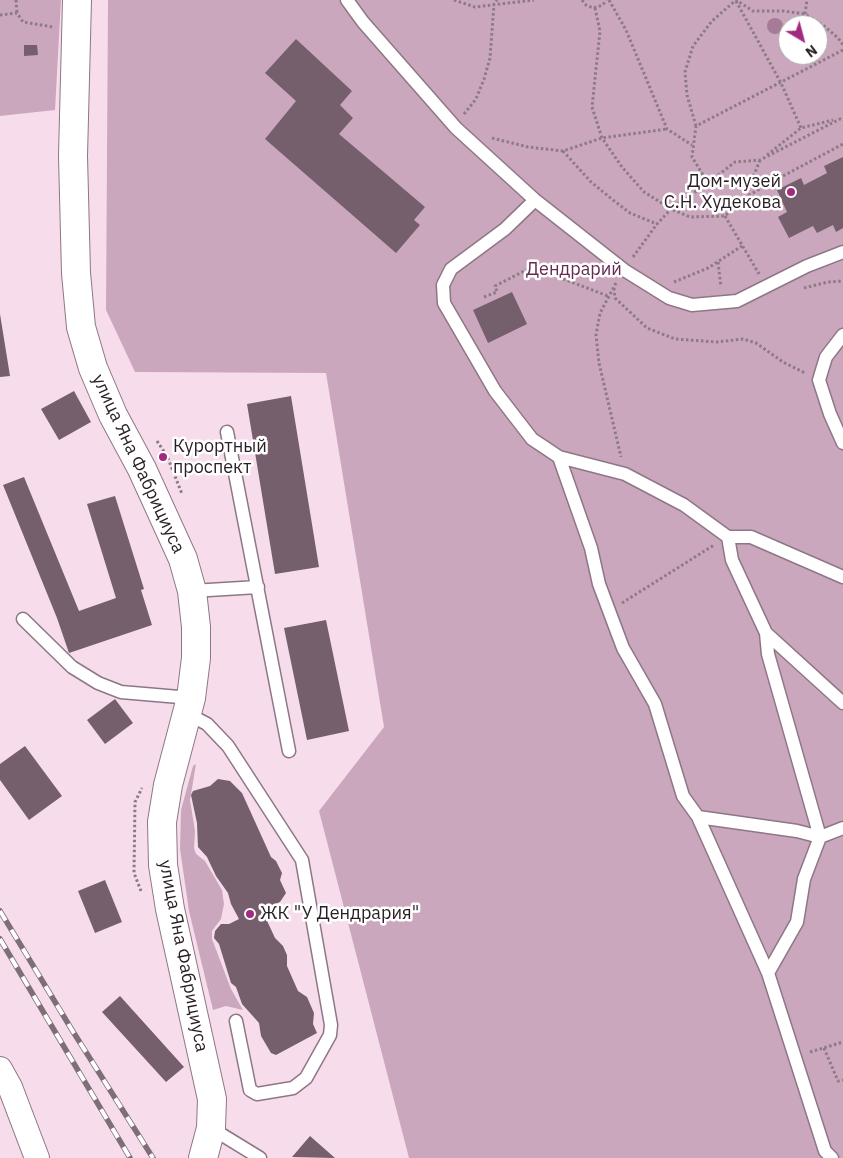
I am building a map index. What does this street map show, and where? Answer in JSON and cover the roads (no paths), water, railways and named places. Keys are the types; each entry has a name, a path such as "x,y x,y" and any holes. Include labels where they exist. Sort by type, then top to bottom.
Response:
{"main road":[{"name":"улица Яна Фабрициуса","path":"77,0 73,156 76,273 81,327 93,368 113,415 166,519 183,559 192,591 196,627 196,658 188,706 168,785 162,822 163,865 170,909 212,1099 211,1128 208,1146 203,1158"}],"street":[{"path":"0,1069 10,1087 37,1158"}],"lane":[{"path":"347,0 363,22 456,128 536,200 624,270 670,298 692,305 737,301 767,288 807,266 843,252"},
{"path":"536,200 505,228 451,269 443,285 444,303 500,398 532,439 559,456 625,474 684,505 728,537 751,537 843,577"},
{"path":"843,335 826,357 819,380 830,414 843,444"},
{"path":"227,432 289,751"},
{"path":"559,456 591,548 599,584 623,648 655,704 683,796 698,818 768,973 825,1151 832,1158"},
{"path":"728,537 732,560 766,633 768,654 820,837 804,879 797,922 768,973"},
{"path":"192,591 258,587"},
{"path":"23,619 72,667 98,683 121,692 188,706 228,746 302,860 331,1025 330,1035 306,1078 293,1088 257,1094 250,1090 236,1022"},
{"path":"766,633 843,703"},
{"path":"698,818 797,831 820,837 843,828"},
{"path":"211,1128 260,1158"}],"railway":[{"path":"0,911 153,1158"},
{"path":"0,939 130,1158"}],"place":[{"name":"Дом-музей С.Н. Худекова","path":"791,192"},
{"name":"Курортный проспект","path":"163,457"},
{"name":"ЖК \"У Дендрария\"","path":"250,914"}],"park label":[{"name":"Дендрарий","path":"574,270"}]}
